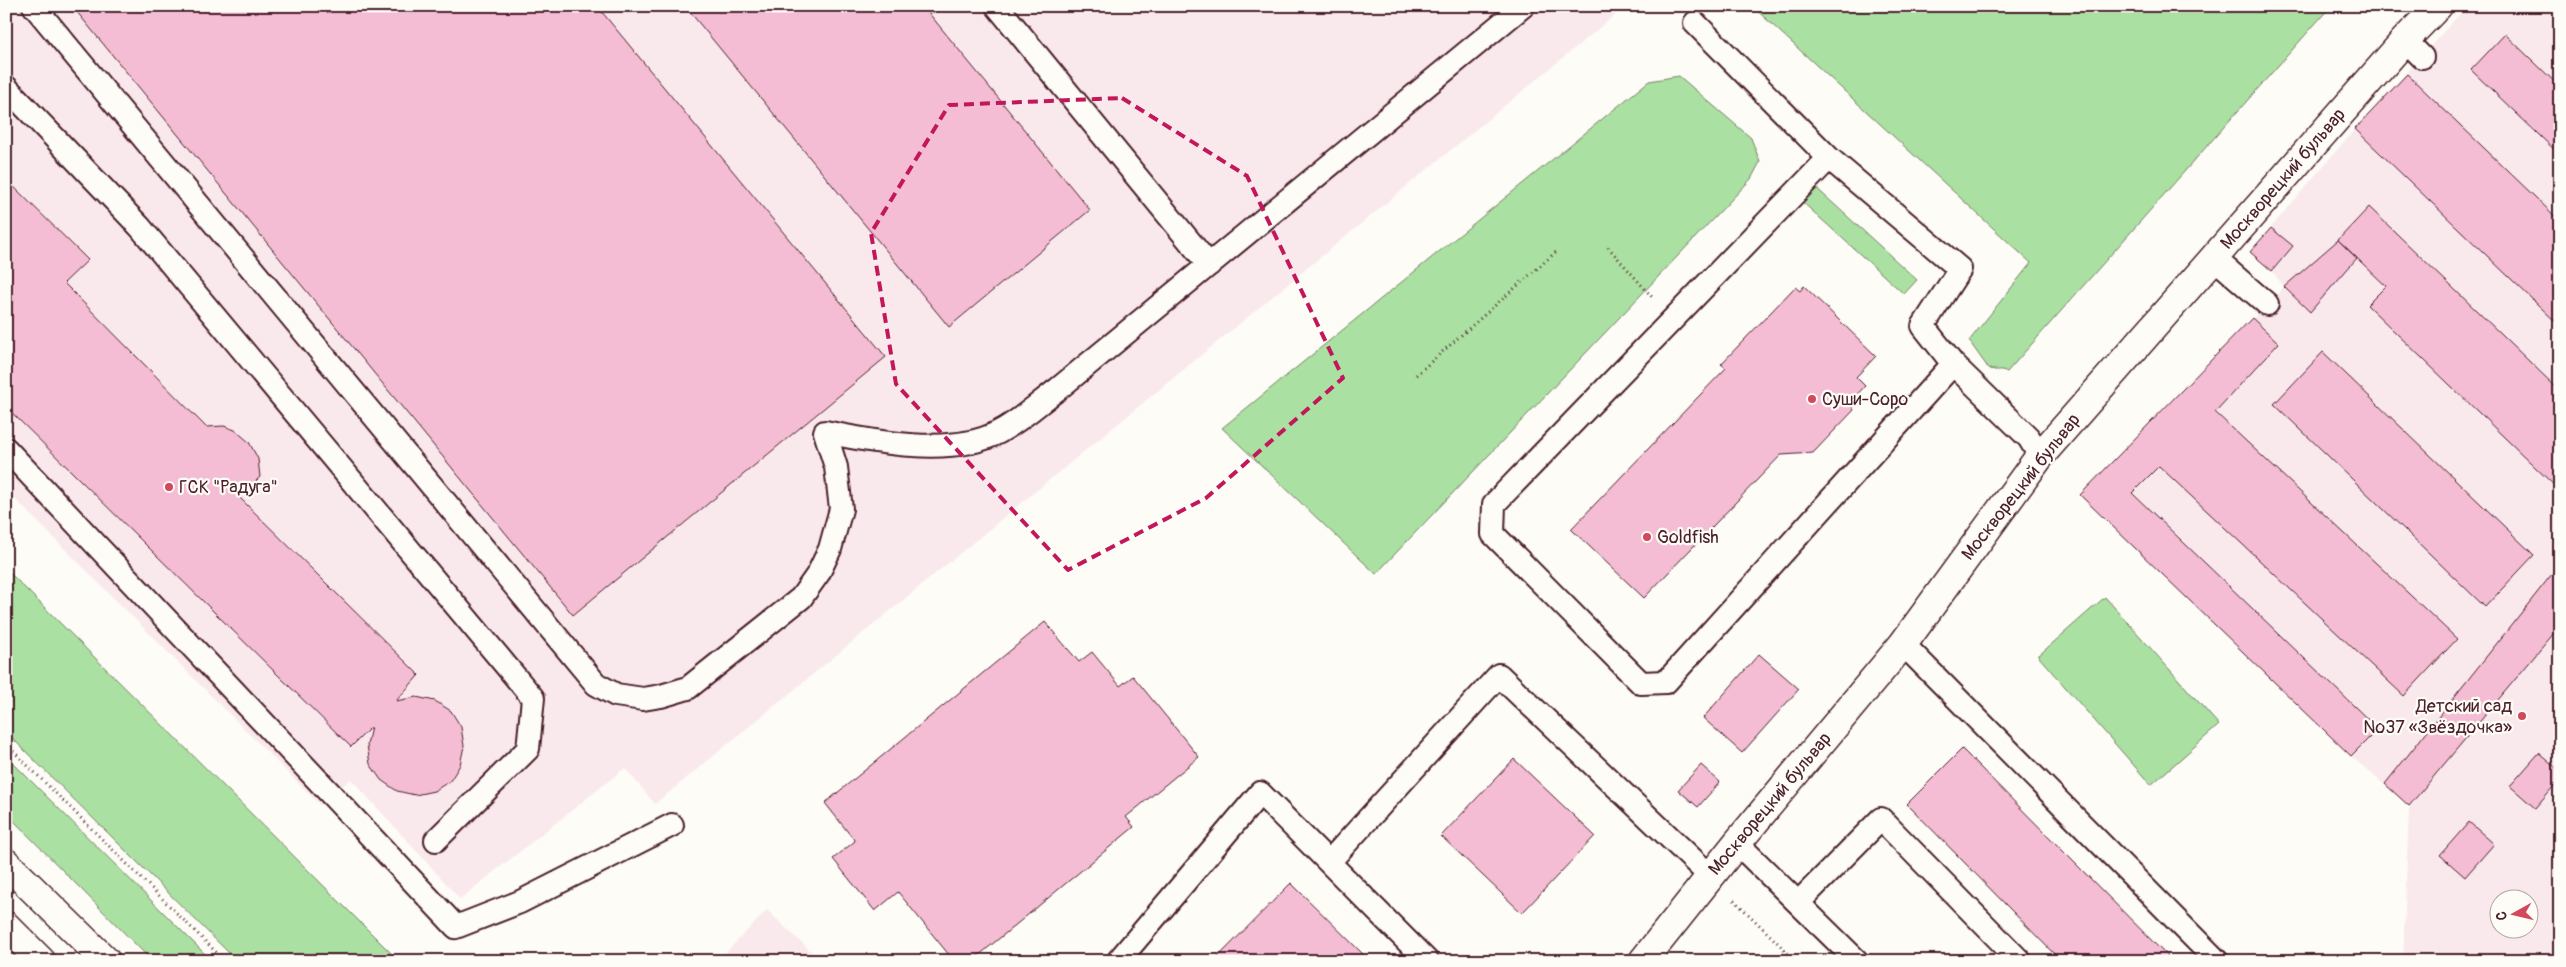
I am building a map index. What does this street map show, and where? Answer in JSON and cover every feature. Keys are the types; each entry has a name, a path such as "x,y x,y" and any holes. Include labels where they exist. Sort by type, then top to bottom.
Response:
{"street":[{"name":"Москворецкий бульвар","path":"1643,961 1737,843 1903,644 2040,456 2214,258 2414,49 2438,6"},
{"path":"6,863 106,961"},
{"path":"6,926 41,961"}],"lane":[{"path":"34,6 596,684 616,695 643,699 688,688 801,598 818,574 830,549 841,509 836,467 825,432 860,439 935,445 967,443 998,433 1058,389 1523,6"},
{"path":"997,6 1209,264"},
{"path":"1695,23 1829,158 1960,270 1923,326 1953,364 2029,438 2040,456"},
{"path":"6,87 140,227 533,698 528,749 436,840"},
{"path":"1829,158 1494,504 1493,534 1641,682 1666,682 1953,364"},
{"path":"2214,258 2267,304"},
{"path":"6,448 456,928 520,902 672,825"},
{"path":"1903,644 2218,961"},
{"path":"1329,862 1499,675 1710,876"},
{"path":"1118,961 1260,793 1427,961"},
{"path":"1798,902 1880,819 2020,961"},
{"path":"1737,843 1857,961"}],"path":[{"path":"1608,247 1672,320"},
{"path":"1416,375 1557,251"},
{"path":"6,744 225,961"},
{"path":"1710,876 1796,961"}],"highlighted area":[{"path":"1122,98 1247,176 1343,378 1206,498 1068,570 896,384 871,233 949,105"}],"shaded area":[{"path":"6,6 1626,6 655,804 625,768 460,899 351,779 320,805 6,490"},
{"path":"2467,6 2560,6 2560,961 2403,961 2409,806 2351,756 2080,495 2284,287 2272,271 2250,252 2355,129"},
{"path":"767,910 821,961 718,961"}],"green space":[{"path":"1752,6 2331,6 2007,372 1989,369 1969,341 2031,263"},
{"path":"1679,76 1751,138 1760,162 1751,179 1376,574 1222,428 1649,81"},
{"path":"1812,184 1917,280 1904,294 1799,199"},
{"path":"6,569 399,961 237,961 6,732"},
{"path":"2105,597 2219,725 2151,785 2038,656"},
{"path":"6,756 212,961 152,961 6,813"}],"building":[{"path":"72,6 597,6 886,357 573,615"},
{"path":"685,6 923,6 1090,210 949,327"},
{"path":"2505,34 2560,87 2560,155 2471,70"},
{"path":"2407,74 2560,221 2560,326 2355,129"},
{"name":"ГСК \"Радуга\"","path":"6,179 88,260 64,283 206,427 224,426 235,430 249,442 258,459 260,477 239,497 419,675 396,701 416,697 435,701 451,711 461,727 464,746 460,765 450,781 434,791 415,795 397,791 381,780 370,764 367,745 371,727 351,747 6,407"},
{"path":"2369,207 2560,391 2560,491 2367,305 2386,286 2338,240"},
{"path":"2271,228 2293,246 2272,271 2250,252"},
{"path":"2338,240 2357,258 2310,312 2284,287"},
{"path":"1804,286 1876,356 1856,377 1865,386 1849,403 1854,410 1813,453 1781,455 1644,598 1571,529 1726,368 1721,364 1795,287 1800,291"},
{"path":"2252,318 2279,343 2215,412 2457,639 2404,696 2159,466 2132,493 2378,729 2351,756 2080,495"},
{"path":"2323,352 2534,555 2485,607 2274,404"},
{"path":"2560,564 2560,626 2409,806 2385,784"},
{"path":"1045,622 1079,662 1092,652 1120,686 1133,676 1199,757 1126,817 1134,827 972,961 954,961 898,892 875,911 833,859 855,841 825,803"},
{"path":"1759,654 1799,689 1742,753 1703,718"},
{"path":"1962,749 2172,961 2061,961 1907,804"},
{"path":"2539,753 2560,771 2560,779 2535,808 2510,786"},
{"path":"1514,759 1595,836 1522,913 1441,836"},
{"path":"1701,765 1720,782 1698,807 1678,790"},
{"path":"2469,822 2494,844 2465,877 2440,855"},
{"path":"1291,883 1370,961 1217,961 1216,959"}],"place":[{"name":"Суши-Соро","path":"1812,399"},
{"name":"ГСК \"Радуга\"","path":"169,487"},
{"name":"Goldfish","path":"1647,537"},
{"name":"Детский сад №37 «Звёздочка»","path":"2522,716"}]}
